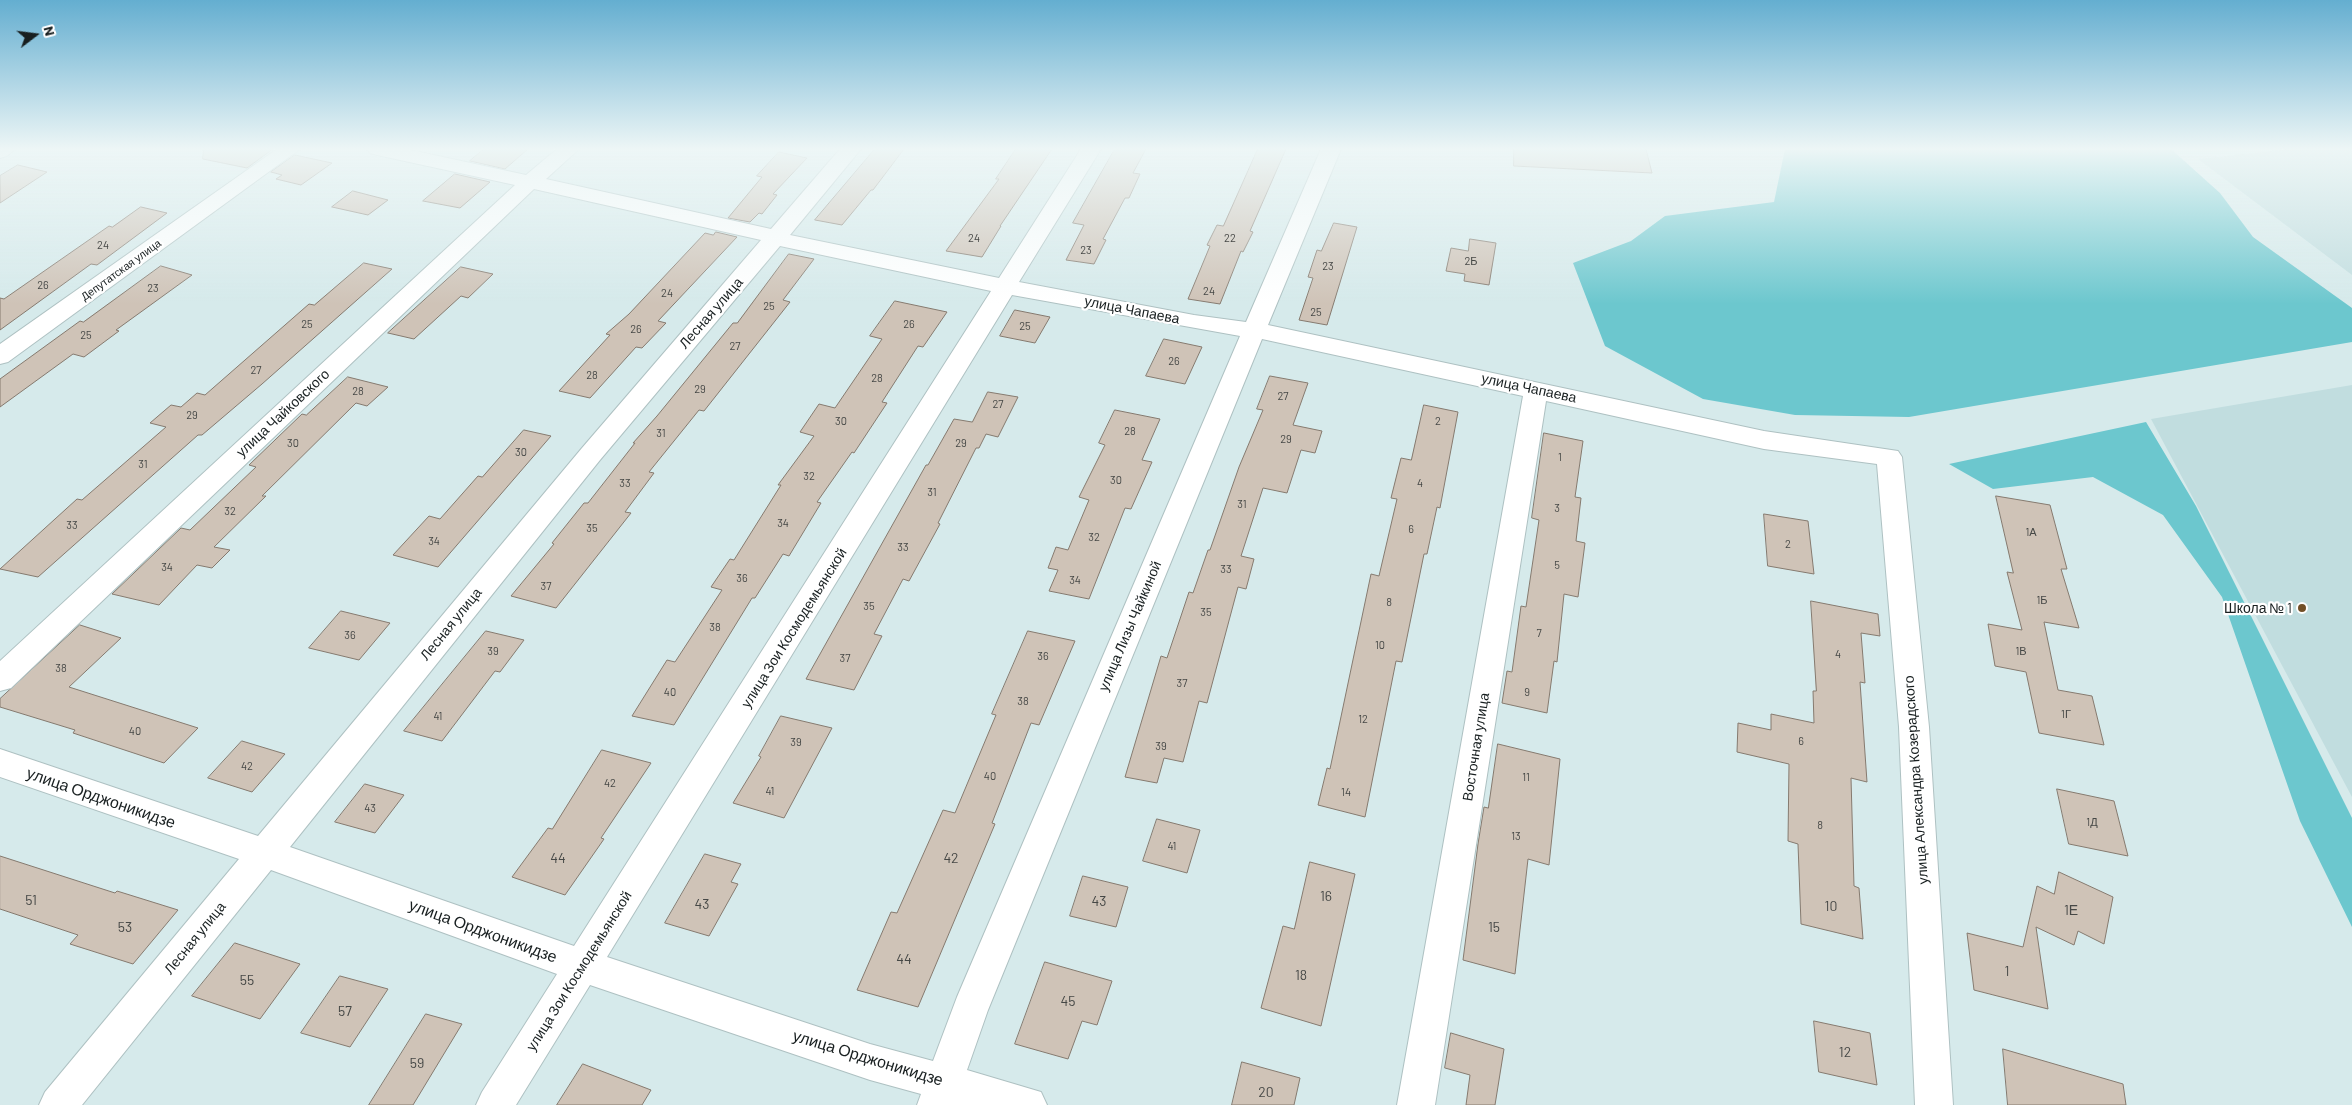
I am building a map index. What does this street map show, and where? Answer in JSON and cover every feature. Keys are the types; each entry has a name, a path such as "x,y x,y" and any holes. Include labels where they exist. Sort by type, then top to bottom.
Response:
{"street":[{"name":"Депутатская улица","path":"0,356 218,201"},
{"name":"улица Чайковского","path":"0,679 510,201"},
{"name":"улица Чапаева","path":"613,201 777,237 802,245 1194,322 1254,330 1536,389 1764,440 1889,457"},
{"name":"Лесная улица","path":"58,1105 590,454 808,201"},
{"name":"улица Зои Космодемьянской","path":"495,1105 1058,201"},
{"name":"улица Лизы Чайкиной","path":"940,1093 974,1001 1309,201"},
{"name":"Восточная улица","path":"1416,1105 1536,389"},
{"name":"улица Александра Козерадского","path":"1889,457 1914,727 1934,1105"},
{"name":"улица Орджоникидзе","path":"0,763 265,853 582,966 870,1062 940,1093 1028,1105"}],"shaded area":[{"path":"2226,201 2253,237 2352,308 2352,342 1909,417 1795,415 1703,399 1605,346 1573,263 1631,241 1665,216 1774,202"},
{"path":"2253,201 2352,201 2352,275"},
{"name":"Школа № 1","path":"2352,385 2352,797 2151,419"},
{"path":"2146,422 2196,506 2352,818 2352,927 2300,821 2222,597 2163,515 2093,477 1993,489 1949,464"}],"building":[{"path":"340,201 387,201 368,215 332,207"},
{"path":"424,201 469,201 460,208"},
{"path":"742,201 773,201 762,214 759,213 750,222 728,218"},
{"path":"831,201 862,201 842,225 815,220"},
{"path":"983,201 1017,201 982,257 946,251"},
{"path":"1086,201 1124,201 1103,239 1106,240 1094,264 1066,260 1084,225 1073,223"},
{"path":"1235,201 1263,201 1250,231 1253,232 1243,252 1241,251 1220,304 1188,299 1210,246 1207,245 1217,225 1223,226"},
{"path":"141,207 167,213 97,265 91,264 0,330 0,298 4,299 109,226 112,227"},
{"path":"1334,223 1357,227 1327,325 1299,320 1313,278 1308,277 1317,250 1321,251"},
{"path":"716,232 737,237 658,321 666,323 642,348 636,347 590,398 559,391 610,335 606,334 629,314 705,233 713,235"},
{"path":"1470,239 1496,243 1489,285 1464,281 1465,274 1446,271 1451,248 1468,251"},
{"path":"789,254 814,259 783,300 790,302 704,411 699,410 649,472 654,473 625,512 631,513 556,608 511,596 554,544 552,543 584,503 588,503 635,443 633,443 733,323 737,323"},
{"path":"364,263 392,269 262,384 202,435 198,435 38,577 0,569 77,499 82,500 166,427 150,423 171,405 181,407 197,393 205,395 309,304 314,305"},
{"path":"161,266 192,275 116,330 119,331 84,357 73,354 0,407 0,379 80,321 83,322"},
{"path":"461,267 493,274 468,298 461,296 414,339 388,333"},
{"path":"895,301 947,312 923,347 918,346 882,402 887,403 854,453 852,452 817,502 821,503 789,556 783,554 755,598 752,598 674,725 632,716 667,660 675,662 722,590 711,587 730,559 734,560 781,485 778,485 814,436 800,432 819,404 835,408 882,339 870,336"},
{"path":"1015,310 1050,317 1035,343 1000,336"},
{"path":"1164,339 1202,347 1185,384 1146,376"},
{"path":"1270,376 1308,383 1293,425 1322,431 1315,453 1301,450 1287,493 1263,488 1241,556 1254,559 1246,589 1238,587 1207,703 1199,701 1183,762 1164,758 1157,783 1125,777 1161,656 1167,658 1189,592 1193,593 1208,550 1210,550 1239,467 1263,410 1257,409"},
{"path":"348,377 388,387 367,406 356,403 262,496 266,496 214,547 230,550 212,568 197,565 159,605 112,594 181,528 190,530 256,467 249,465 302,414 306,415"},
{"path":"988,392 1018,397 998,437 986,434 979,448 976,448 938,523 940,524 909,581 903,579 874,634 882,636 854,690 806,679 926,465 928,465 954,419 972,422"},
{"path":"1424,405 1458,412 1440,508 1437,507 1427,554 1424,554 1402,662 1396,661 1365,817 1318,805 1327,768 1330,769 1371,574 1379,576 1397,499 1391,498 1401,458 1411,460"},
{"path":"1115,410 1160,419 1142,460 1152,462 1131,509 1125,508 1089,599 1049,591 1058,570 1048,568 1056,547 1068,550 1089,500 1079,497 1105,445 1099,443"},
{"path":"524,430 551,436 438,567 393,555 429,516 440,519 478,476 482,477"},
{"path":"1544,433 1583,441 1575,497 1581,498 1576,541 1585,543 1578,597 1564,594 1557,662 1554,661 1547,713 1502,703 1507,671 1512,672 1521,606 1526,607 1539,520 1532,518"},
{"path":"1996,496 2050,505 2067,569 2061,569 2079,628 2044,622 2058,690 2092,696 2104,745 2039,733 2026,672 1995,666 1988,624 2022,630 2007,572 2013,573"},
{"path":"1764,514 1808,521 1814,574 1768,566"},
{"path":"1811,601 1878,614 1880,636 1861,633 1865,683 1860,682 1867,782 1851,778 1854,886 1859,888 1863,939 1801,924 1798,844 1788,841 1789,764 1737,752 1738,723 1771,730 1771,714 1814,723 1813,691 1816,691"},
{"path":"341,611 390,623 359,660 309,648"},
{"path":"80,625 121,638 69,687 198,728 164,763 73,733 75,730 0,707 0,699"},
{"path":"486,631 524,640 500,672 495,671 442,741 404,731"},
{"path":"1028,631 1075,641 1039,725 1031,723 992,823 995,824 918,1007 857,990 891,912 897,913 943,810 955,813 996,715 992,714"},
{"path":"781,716 832,728 784,818 733,803 761,757 759,756"},
{"path":"242,741 285,754 252,792 208,778"},
{"path":"1498,744 1560,759 1549,865 1528,859 1515,974 1463,960 1478,844 1484,807 1488,808"},
{"path":"602,750 651,763 601,838 604,839 565,895 512,877 548,828 552,829"},
{"path":"365,784 404,795 375,833 335,822"},
{"path":"2057,789 2114,801 2128,856 2069,844"},
{"path":"1157,819 1200,830 1187,873 1143,861"},
{"path":"705,854 741,864 731,882 738,884 709,936 665,923"},
{"path":"0,856 115,893 117,891 178,910 133,964 70,944 78,935 0,909"},
{"path":"1310,862 1355,874 1321,1026 1261,1008 1283,926 1294,929"},
{"path":"2059,872 2113,897 2104,944 2078,931 2074,945 2036,927 2048,1009 1974,990 1967,933 2023,947 2037,886 2054,894"},
{"path":"1083,876 1128,887 1116,927 1070,916"},
{"path":"235,943 300,964 260,1019 192,996"},
{"path":"1045,962 1112,981 1097,1025 1082,1021 1068,1059 1015,1044"},
{"path":"340,976 388,989 350,1047 301,1033"},
{"path":"426,1014 462,1024 413,1105 369,1105"},
{"path":"1814,1021 1870,1033 1877,1085 1819,1072"},
{"path":"1451,1033 1504,1049 1495,1105 1466,1105 1470,1075 1445,1068"},
{"path":"2003,1049 2123,1084 2126,1105 2008,1105"},
{"path":"1242,1062 1300,1078 1294,1105 1232,1105"},
{"path":"583,1064 651,1090 642,1105 557,1105"}],"place":[{"name":"Школа № 1","path":"2302,608"}]}
